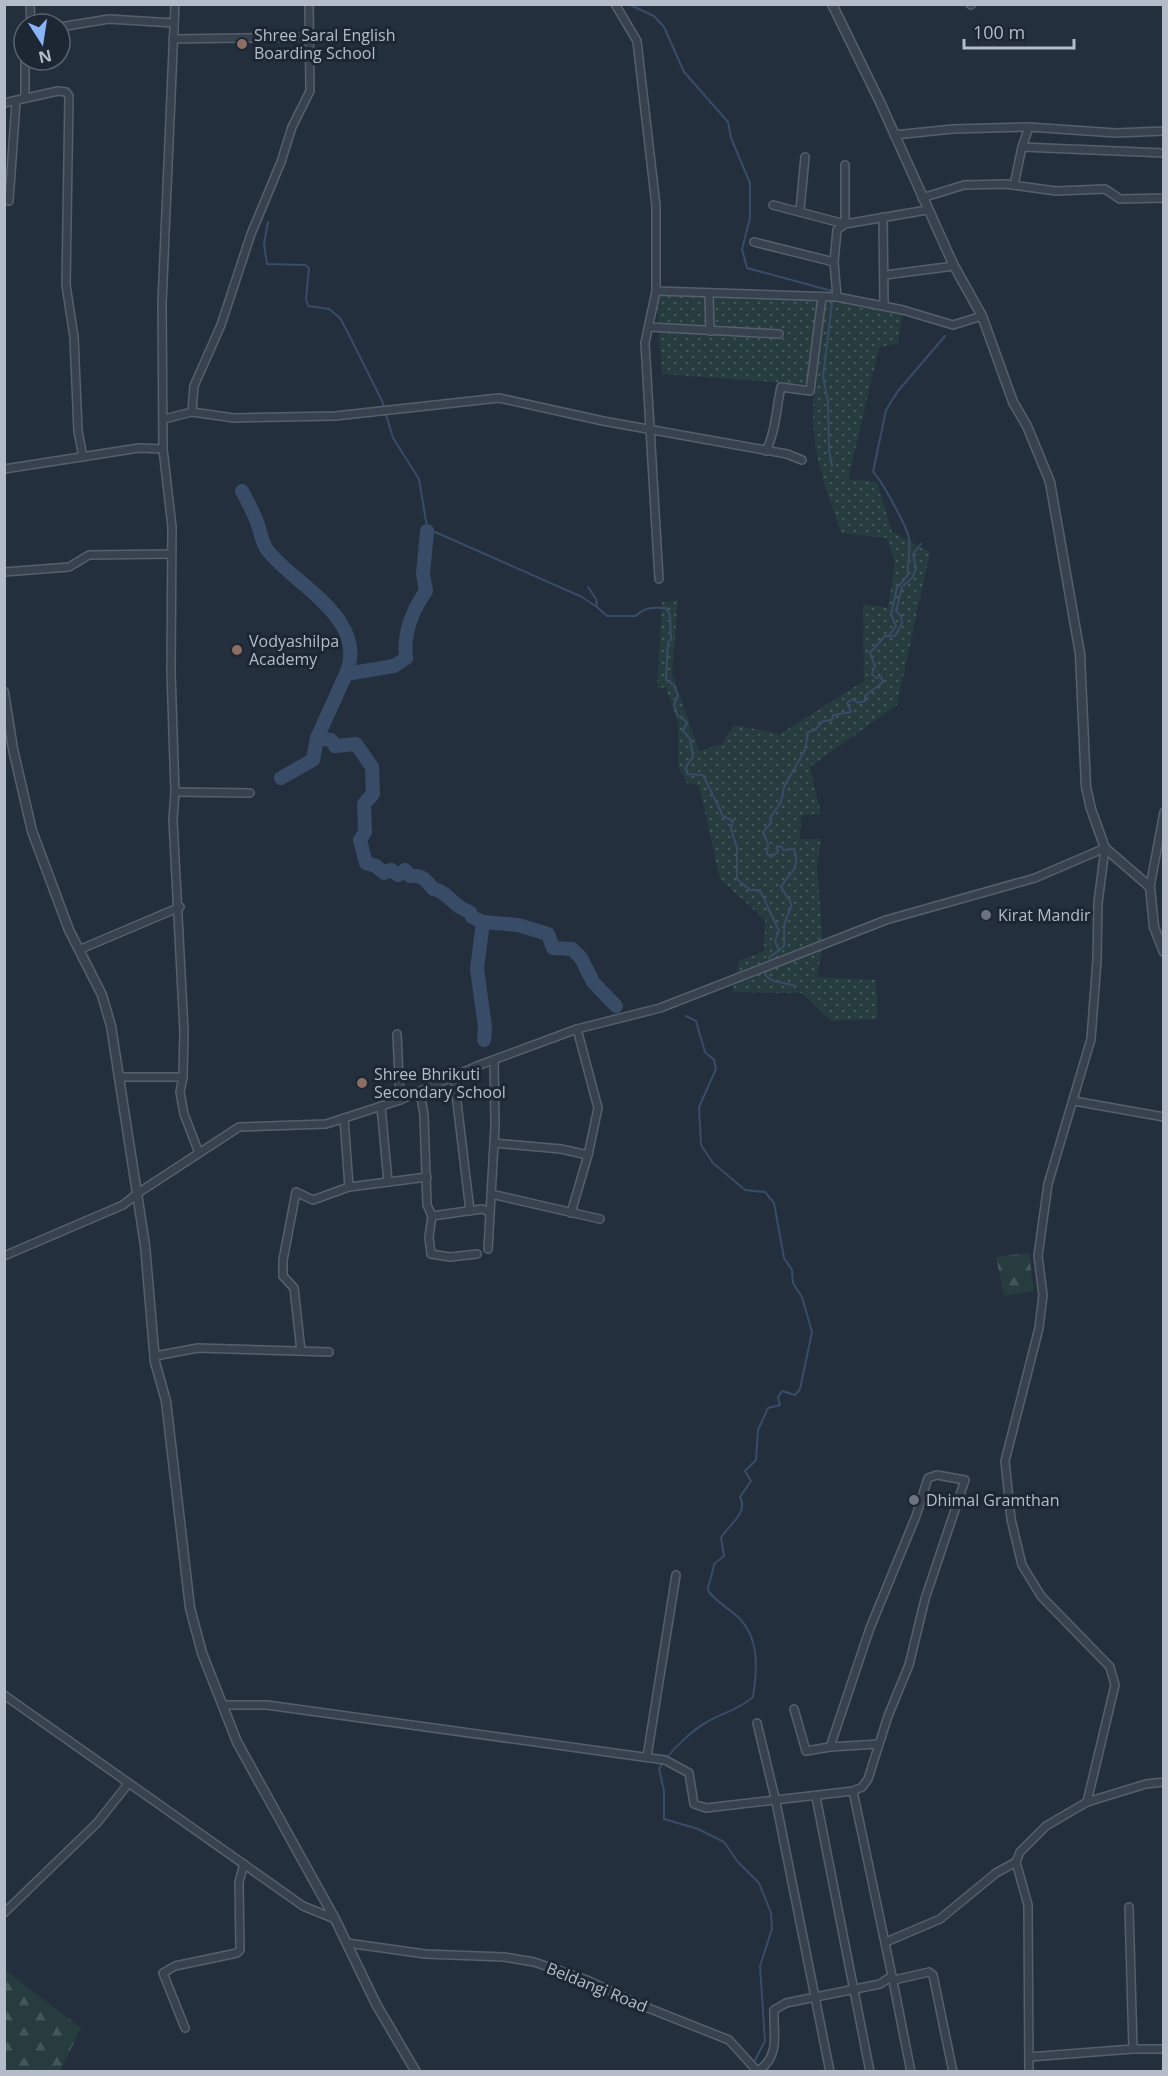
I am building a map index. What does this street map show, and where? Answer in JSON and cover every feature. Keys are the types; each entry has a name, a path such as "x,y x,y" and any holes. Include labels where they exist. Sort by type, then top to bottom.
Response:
{"street":[{"path":"175,4 162,303 163,449 172,527 176,792 173,820 180,907 183,1077 180,1092 183,1114 199,1153"},
{"path":"192,412 194,386 221,325 251,234 277,172 292,127 310,91 309,4"},
{"path":"615,4 636,41 656,206 656,291 645,344 658,579"},
{"path":"832,4 927,210 954,266 982,316 1013,402 1027,426 1050,482 1080,654 1086,787 1105,848 1098,903 1097,960 1091,1039 1048,1184 1038,1256 1043,1295 1039,1328 1005,1461 1011,1519 1022,1565 1041,1596 1110,1667 1115,1685 1087,1802"},
{"path":"72,25 109,19 174,23"},
{"path":"173,39 310,38"},
{"path":"25,72 25,98"},
{"path":"4,103 58,91 66,92 69,96 66,285 74,337 78,431 83,457"},
{"path":"9,201 16,102"},
{"path":"894,135 953,129 1029,128 1116,133 1164,131"},
{"path":"1014,185 1022,147 1029,128"},
{"path":"1022,147 1164,153"},
{"path":"800,210 805,158"},
{"path":"845,165 845,224"},
{"path":"922,198 964,185 1014,185 1056,191 1105,189 1120,199 1164,198"},
{"path":"773,205 800,210 845,224"},
{"path":"837,297 834,262 837,230 845,224 927,210"},
{"path":"883,217 884,305"},
{"path":"754,242 834,262"},
{"path":"885,275 954,266"},
{"path":"656,291 837,297 884,305 954,325 982,316"},
{"path":"709,293 710,331"},
{"path":"766,451 774,434 775,415 781,387 810,390 822,297"},
{"path":"649,327 780,334"},
{"path":"164,419 192,412 234,418 283,419 359,414 498,398 802,460"},
{"path":"4,469 139,448 163,449"},
{"path":"4,572 69,567 89,555 171,554"},
{"path":"4,692 13,749 32,831 69,930 81,949 102,994 111,1026 138,1193 152,1305 155,1356 166,1401 190,1608 202,1653 237,1742 335,1919 376,2004 416,2072"},
{"path":"176,792 250,793"},
{"path":"1164,812 1150,887 1154,927 1164,952"},
{"path":"1105,848 1150,887"},
{"path":"4,1256 123,1205 239,1127 326,1124 400,1100 494,1060 577,1029 671,1005 886,920 1035,878 1105,848"},
{"path":"81,949 180,907"},
{"path":"571,1213 588,1155 598,1108 577,1029"},
{"path":"397,1034 400,1100"},
{"path":"488,1249 494,1143 494,1060"},
{"path":"120,1077 183,1077"},
{"path":"454,1077 470,1211"},
{"path":"420,1091 424,1115 427,1205 432,1216 429,1237 431,1254 450,1257 477,1254"},
{"path":"1074,1101 1164,1117"},
{"path":"381,1106 388,1182"},
{"path":"344,1118 349,1186"},
{"path":"494,1143 561,1149 588,1155"},
{"path":"301,1351 294,1288 283,1276 283,1260 296,1192 313,1200 349,1186 427,1178"},
{"path":"491,1194 600,1219"},
{"path":"432,1216 482,1209 490,1212"},
{"path":"155,1356 198,1348 329,1352"},
{"path":"223,1705 267,1705 665,1760 689,1773 694,1803 699,1807 776,1802 853,1791 862,1787 868,1779 878,1744 909,1665 925,1599 965,1480 937,1476 928,1478 916,1516 870,1628 830,1747"},
{"path":"646,1756 676,1575"},
{"path":"4,1695 303,1906 335,1919"},
{"path":"794,1709 806,1751 878,1744"},
{"path":"757,1723 776,1802 830,2072"},
{"path":"1029,2072 1028,1905 1016,1862 1020,1852 1046,1826 1087,1802 1146,1784 1164,1782"},
{"path":"4,1913 97,1823 128,1784"},
{"path":"853,1791 911,2072"},
{"path":"816,1797 870,2072"},
{"path":"886,1942 940,1919 996,1873 1016,1862"},
{"path":"185,2028 163,1973 175,1966 237,1953 240,1950 239,1882 244,1864"},
{"path":"1129,1907 1133,2049"},
{"name":"Beldangi Road","path":"347,1943 425,1954 504,1957 534,1962 587,1980 648,2008 729,2040 758,2071"},
{"path":"758,2071 767,2065 774,2050 774,2010 786,2003 880,1984 893,1978 930,1972 933,1975 952,2072"},
{"path":"1029,2057 1133,2049 1164,2049"}],"green space":[{"path":"656,291 837,297 903,310 898,343 879,348 848,479 877,482 892,532 930,552 897,705 810,767 821,814 801,815 800,839 821,839 817,866 823,943 817,977 876,980 878,1019 831,1021 802,993 732,992 739,961 764,951 765,920 720,879 699,786 687,783 678,766 678,724 666,687 657,689 662,602 678,600 672,673 699,751 722,744 734,725 780,734 864,681 863,604 888,608 895,563 887,538 841,533 823,478 815,443 813,406 815,385 662,374"},
{"path":"1029,1253 1034,1291 1004,1296 996,1257"},
{"path":"5,1970 81,2028 60,2071 5,2071"}],"waterway":[{"path":"628,4 654,16 664,27 684,72 728,122 731,138 750,183 750,218 742,249 747,268 832,291"},
{"path":"268,222 264,244 267,264 305,265 309,268 306,299 308,306 329,309 340,318 348,333 382,401 393,438 419,479 428,533 435,532 582,597 597,607"},
{"path":"832,303 823,377 828,401 829,451 832,466"},
{"path":"890,634 896,626 891,614 897,588 908,575 909,542 899,514 873,472 886,410 898,391 945,336"},
{"path":"242,491 255,516 268,551 339,620 347,636 350,654 346,674"},
{"path":"281,778 313,760 317,738 346,674 394,666 406,658 407,631 426,591 423,574 427,531"},
{"path":"768,964 770,957 784,946 784,924 791,904 781,887 795,867 796,856 794,849 783,850 782,847 777,846 778,852 771,857 767,854 768,844 763,832 771,823 770,818 781,802 784,787 805,750 808,732 815,730 823,721 832,720 833,715 851,712 847,703 852,699 858,703 865,701 865,696 883,682 881,677 876,678 872,674 875,666 870,653 885,636 895,636 902,623 901,616 896,611 902,587 912,578 916,569 913,554 921,544"},
{"path":"588,587 596,599 597,607 607,616 636,616 646,609 654,608 666,608 670,615 671,640 668,642 666,680 674,685 678,696 674,705 678,716 687,722 683,731 690,739 693,757 686,767 687,774 703,775 723,816 733,821 731,829 737,848 737,879 750,890 760,890 779,931 775,941 779,951"},
{"path":"317,738 331,740 335,746 356,744 372,767 373,794 364,804 365,832 360,840 366,863 376,866 384,873 391,870 398,875 405,870 410,876 421,877 433,889 443,893 464,910 470,912 472,917 483,922 518,925 548,934 553,948 572,949 581,958 593,982 616,1006"},
{"path":"483,922 477,969 485,1027 484,1040"},
{"path":"767,969 765,975 771,980 796,986"},
{"path":"686,1016 696,1021 705,1052 714,1060 716,1069 699,1107 701,1145 713,1163 745,1190 765,1192 774,1203 784,1258 792,1270 793,1283 802,1297 812,1332 800,1389 795,1395 782,1391 778,1397 780,1405 768,1408 758,1430 756,1460 745,1471 751,1481 740,1497 742,1503 740,1514 721,1538 724,1556 714,1564 708,1589 713,1597 739,1618 751,1635 756,1666 753,1697 741,1706 714,1718 694,1731 680,1743 659,1769 664,1791 664,1819 698,1829 724,1842 738,1862 759,1883 771,1913 772,1929 760,1966 765,2041 753,2064"}],"place":[{"name":"Shree Saral English Boarding School","path":"242,44"},
{"name":"Vodyashilpa Academy","path":"237,650"},
{"name":"Kirat Mandir","path":"986,915"},
{"name":"Shree Bhrikuti Secondary School","path":"362,1083"},
{"name":"Dhimal Gramthan","path":"914,1500"}]}
